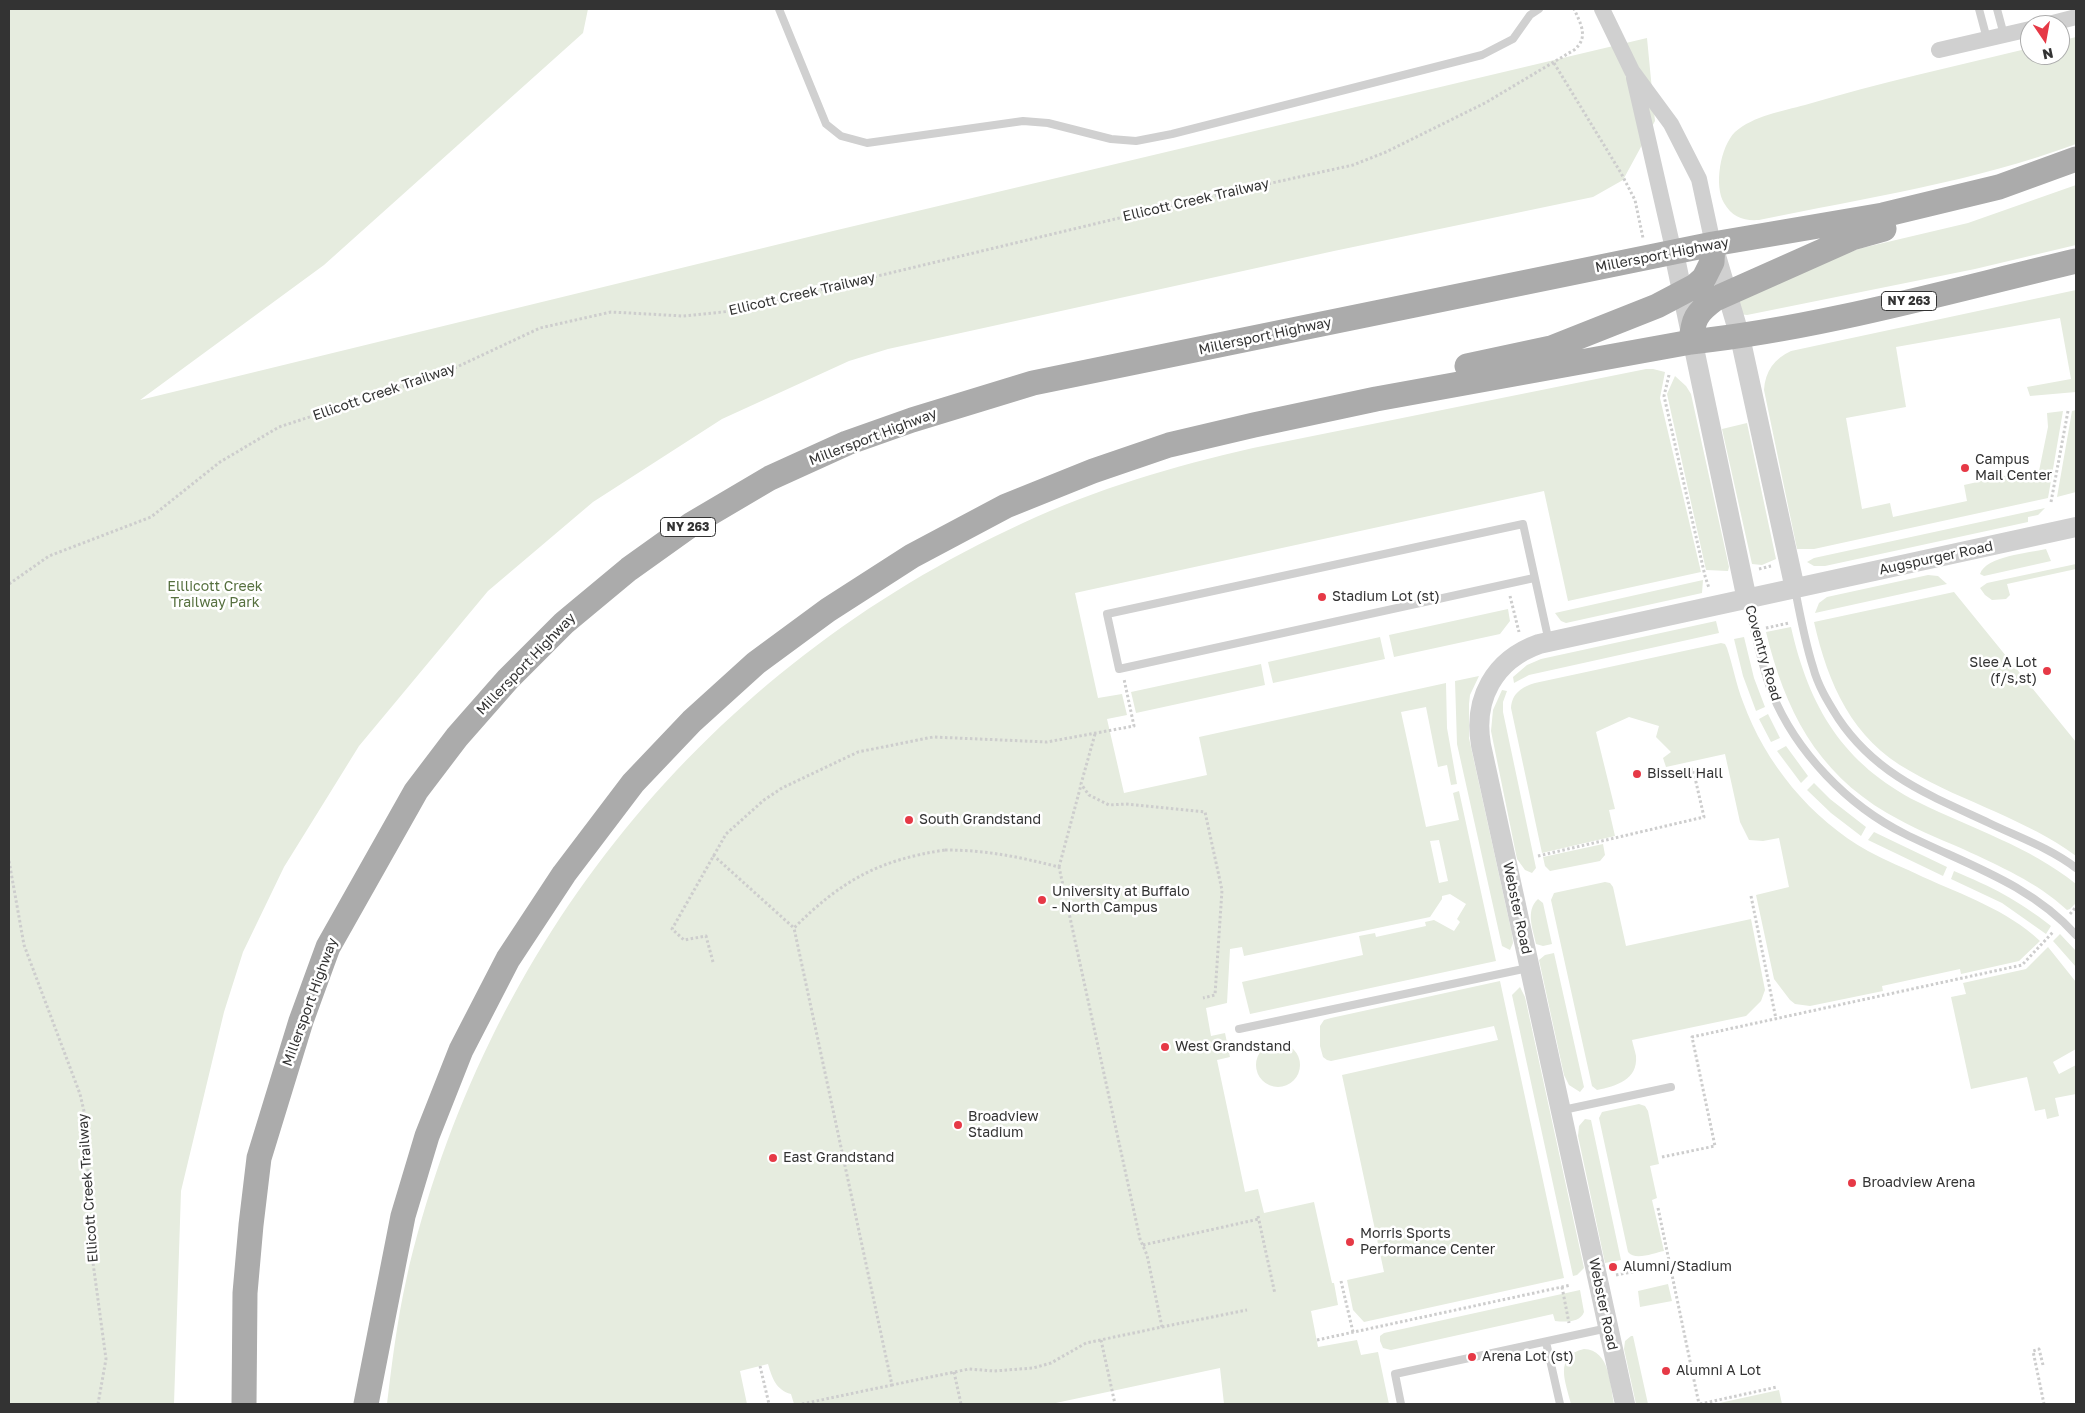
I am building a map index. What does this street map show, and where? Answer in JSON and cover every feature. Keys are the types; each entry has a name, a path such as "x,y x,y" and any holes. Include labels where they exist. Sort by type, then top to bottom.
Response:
{"main road":[{"name":"Millersport Highway","path":"244,1404 245,1293 250,1224 259,1158 301,1021 328,947 416,791 457,737 508,679 564,623 629,569 692,524 770,478 847,444 912,420 1033,384 1712,244 1884,214 1999,187 2076,158"},
{"path":"1692,342 1693,322 1703,308 1715,299 1852,238 1910,222 1999,187"},
{"path":"1376,399 1460,368 1551,348 1658,306 1682,294 1704,278 1712,262 1712,244"},
{"name":"NY 263","path":"366,1404 403,1216 427,1136 461,1050 508,960 564,874 633,783 692,721 756,663 828,610 912,556 1006,506 1093,471 1169,445 1376,399 1692,342 1740,337 1867,311 2076,261"}],"street":[{"path":"1602,9 1632,70 1671,124 1699,179 1712,244 1740,337 1795,590"},
{"path":"1939,50 2020,32"},
{"path":"1632,70 1674,253"},
{"name":"Coventry Road","path":"1674,253 1747,600"},
{"name":"Augspurger Road","path":"1747,600 2076,527"},
{"name":"Webster Road","path":"1625,1404 1481,745 1478,724 1483,699 1496,675 1518,654 1530,647 1747,600"}],"lane":[{"path":"779,9 826,124 841,136 867,143 1023,121 1048,123 1112,139 1136,141 1172,134 1482,55 1513,39 1530,15 1539,9"},
{"path":"1979,9 1987,40"},
{"path":"1997,9 2004,36"},
{"path":"1534,578 1119,669 1107,614 1523,524 1549,642"},
{"path":"1795,590 1813,668 1820,688 1843,724 1863,750 1889,772 1915,788 2042,847 2076,868"},
{"name":"Coventry Road","path":"1747,600 1765,672 1781,713 1813,759 1831,779 1848,796 1883,822 1904,834 2004,879 2028,894 2063,921 2076,935"},
{"path":"1239,1029 1530,967"},
{"path":"1561,1111 1671,1087"},
{"path":"1401,1404 1394,1374 1608,1328"},
{"path":"1546,1342 1560,1404"}],"path":[{"name":"Ellicott Creek Trailway","path":"9,584 49,556 151,518 220,462 278,427 444,374 540,328 611,312 683,316 732,311 1176,204 1354,165 1386,152 1485,103 1554,63 1580,45 1583,32 1574,9"},
{"path":"1554,63 1622,173 1635,200 1643,238"},
{"path":"1669,375 1664,396 1704,576 1709,588"},
{"path":"2052,502 2068,411"},
{"path":"1508,584 1519,632"},
{"path":"1764,628 1790,623"},
{"path":"712,962 706,936 684,940 672,929 726,834 764,800 782,788 858,752 933,737 1047,742 1134,726 1121,668"},
{"path":"1095,734 1059,867 1162,1327"},
{"path":"1538,856 1704,817 1693,769 1669,774"},
{"path":"1081,784 1090,795 1109,805 1126,804 1205,812 1222,890 1216,995 1203,998"},
{"path":"794,928 836,890 860,875 887,863 915,854 945,850 975,850 1003,854 1059,867"},
{"path":"713,855 794,928 892,1385"},
{"name":"Ellicott Creek Trailway","path":"9,861 24,945 80,1094 87,1124 89,1233 106,1359 98,1404"},
{"path":"1751,896 1776,1019"},
{"path":"1662,1157 1715,1146 1692,1037 2022,965 2032,955"},
{"path":"1658,1208 1700,1404 1777,1387"},
{"path":"1143,1245 1259,1218 1275,1294"},
{"path":"1598,1279 1669,1264"},
{"path":"1341,1281 1353,1332"},
{"path":"1317,1340 1571,1285"},
{"path":"1562,1287 1570,1325"},
{"path":"802,1404 969,1369 994,1371 1033,1368 1051,1362 1086,1343 1247,1310"},
{"path":"1101,1340 1115,1404"},
{"path":"2043,1365 2039,1349 2032,1351 2044,1404"},
{"path":"760,1366 768,1404"},
{"path":"954,1372 961,1404"}],"green space":[{"name":"Elllicott Creek Trailway Park","path":"9,9 588,9 583,33 324,265 140,400 833,231 1647,38 1655,121 1623,180 1593,197 1334,251 888,349 849,361 722,419 593,502 488,591 359,746 284,867 243,952 224,1012 181,1191 174,1404 9,1404"},
{"path":"2076,37 2076,144 1998,169 1959,179 1759,220 1748,220 1734,215 1724,203 1719,187 1722,157 1735,132 1750,122 1778,112 1861,89 2020,50 2020,65 2070,65 2070,38"},
{"path":"2076,185 2076,245 1975,269 1747,315 1739,314 1737,297 1819,262 1862,248 1968,223"},
{"path":"2076,290 2076,392 2030,396 2027,387 2071,379 2060,318 1896,347 1906,407 1846,418 1862,509 1890,503 1893,517 1967,501 1964,485 2022,472 2023,474 2039,471 2048,427 2047,413 2063,411 2048,498 1814,549 1797,549 1764,390 1766,377 1780,357 1791,351"},
{"path":"1646,369 1665,372 1660,398 1701,572 1568,601 1544,491 1075,593 1098,698 1122,694 1127,715 1107,719 1124,793 1207,775 1199,737 1446,683 1447,728 1457,784 1451,785 1447,765 1438,767 1426,707 1401,712 1426,827 1459,820 1453,793 1459,791 1496,961 1250,1014 1242,982 1363,955 1359,936 1375,933 1376,937 1426,926 1425,922 1434,920 1454,931 1460,922 1457,919 1466,904 1450,894 1442,896 1430,917 1244,956 1242,947 1230,949 1227,1003 1206,1008 1211,1036 1225,1033 1230,1057 1217,1060 1245,1192 1258,1189 1264,1213 1314,1202 1338,1305 1311,1311 1318,1347 1357,1340 1361,1355 1378,1352 1389,1404 1224,1404 1220,1368 1051,1404 794,1404 791,1394 782,1390 775,1383 768,1364 740,1371 747,1404 387,1404 397,1327 406,1281 442,1157 491,1040 552,930 625,829 709,737 804,655 909,583 1023,523 1079,499 1165,471 1253,448","holes":["1439,840 1448,881 1439,883 1430,841"]},
{"path":"1675,376 1686,386 1691,394 1729,567 1728,571 1706,570 1667,394"},
{"path":"2076,410 2076,492 2057,497 2072,411"},
{"path":"1747,423 1776,559 1762,565 1752,564 1722,429"},
{"path":"2045,508 2038,515 2028,517 2028,522 1825,566 1814,566 1807,562 1814,558"},
{"path":"2046,549 2051,561 1984,576 1980,574 1990,563 1999,559"},
{"path":"2076,564 2076,569 2007,584 2010,595 2006,599 1992,600 1980,588 1987,583"},
{"path":"1928,575 1938,576 1947,584 1815,613 1819,603 1827,597"},
{"path":"1703,580 1702,593 1566,623 1561,621 1555,613"},
{"path":"1954,592 2076,742 2076,856 2037,832 1952,793 1890,758 1872,743 1858,726 1835,688 1814,622"},
{"path":"1508,609 1510,621 1500,634 1394,657 1389,635"},
{"path":"1716,621 1719,633 1529,675 1514,683 1513,677 1527,665 1541,659"},
{"path":"1791,627 1808,683 1819,708 1833,730 1869,770 1892,787 1918,802 2020,848 2058,871 2076,884 2076,903 2067,910 2043,891 2017,875 1887,813 1862,796 1841,778 1807,736 1783,687 1774,660 1766,632"},
{"path":"1380,637 1385,659 1273,683 1268,662"},
{"path":"1744,637 1754,678 1765,707 1756,711 1743,676 1734,639"},
{"path":"1721,643 1725,644 1727,648 1738,688 1752,725 1777,768 1809,806 1847,838 1868,851 1999,912 2013,920 2040,941 2019,961 1961,974 1960,969 1882,986 1883,991 1810,1006 1795,1004 1774,979 1756,895 1789,887 1779,838 1763,841 1749,840 1740,822 1725,754 1666,767 1663,758 1671,752 1656,737 1659,726 1629,717 1596,732 1615,809 1609,810 1615,836 1542,853 1511,708 1513,698 1518,691 1535,683"},
{"path":"1261,664 1265,685 1136,713 1131,692"},
{"path":"1479,676 1470,695 1469,738 1512,934 1513,943 1510,950 1502,946 1457,744 1455,681"},
{"path":"1502,690 1507,691 1503,702 1503,712 1536,868 1532,873 1525,870 1517,859 1491,731 1493,710"},
{"path":"1768,714 1780,738 1771,742 1759,719"},
{"path":"1786,746 1808,776 1801,783 1777,751"},
{"path":"1814,783 1830,799 1866,827 1861,836 1831,813 1807,790"},
{"path":"1874,832 1947,867 1943,876 1868,840"},
{"path":"1603,844 1605,855 1600,861 1550,871 1545,866 1543,857"},
{"path":"1954,871 2004,895 2051,926 2046,934 2002,903 1951,879"},
{"path":"1605,882 1610,883 1613,887 1626,946 1751,919 1765,990 1761,1001 1746,1016 1632,1040 1636,1064 1630,1076 1618,1084 1597,1090 1592,1086 1551,900 1554,893"},
{"path":"1538,899 1543,903 1552,944 1543,946 1536,944 1531,920 1532,909"},
{"path":"2060,934 2076,951 2076,967 2053,941"},
{"path":"2048,947 2076,982 2076,1049 2053,1062 2059,1074 2076,1065 2076,1094 2055,1098 2059,1116 2047,1119 2045,1109 2035,1111 2027,1077 1971,1089 1951,997 1966,994 1963,983 2026,969"},
{"path":"1554,953 1584,1087 1580,1092 1569,1085 1564,1075 1539,960 1545,955"},
{"path":"1500,981 1564,1278 1364,1322 1353,1310 1347,1280 1384,1272 1342,1075 1498,1040 1494,1026 1331,1061 1323,1057 1320,1046 1320,1026 1324,1020 1331,1018"},
{"path":"1520,987 1525,997 1584,1268 1577,1275 1573,1276 1512,995"},
{"path":"1282,1043 1294,1049 1299,1056 1299,1074 1294,1081 1287,1086 1274,1087 1266,1084 1259,1077 1256,1061 1259,1053 1266,1046"},
{"path":"1639,1104 1645,1106 1648,1111 1659,1164 1650,1166 1657,1198 1652,1200 1664,1251 1650,1255 1635,1256 1628,1252 1599,1118 1602,1112"},
{"path":"1585,1119 1591,1120 1621,1260 1605,1263 1578,1136 1579,1126"},
{"path":"1668,1284 1672,1301 1640,1307 1638,1291"},
{"path":"1580,1290 1584,1312 1576,1320 1555,1321 1553,1314 1391,1350 1383,1348 1380,1341 1380,1336 1384,1333"},
{"path":"1633,1336 1648,1404 1636,1404 1624,1349 1625,1341"},
{"path":"1584,1349 1593,1351 1604,1362 1610,1378 1614,1404 1571,1404 1565,1379 1565,1364 1574,1353"},
{"path":"1779,1390 1782,1404 1715,1404"}],"place":[{"name":"Campus Mail Center","path":"1965,468"},
{"name":"Stadium Lot (st)","path":"1322,597"},
{"name":"Slee A Lot (f/s,st)","path":"2047,671"},
{"name":"Bissell Hall","path":"1637,774"},
{"name":"South Grandstand","path":"909,820"},
{"name":"University at Buffalo - North Campus","path":"1042,900"},
{"name":"West Grandstand","path":"1165,1047"},
{"name":"Broadview Stadium","path":"958,1125"},
{"name":"East Grandstand","path":"773,1158"},
{"name":"Broadview Arena","path":"1852,1183"},
{"name":"Morris Sports Performance Center","path":"1350,1242"},
{"name":"Alumni/Stadium","path":"1613,1267"},
{"name":"Arena Lot (st)","path":"1472,1357"},
{"name":"Alumni A Lot","path":"1666,1371"}]}
